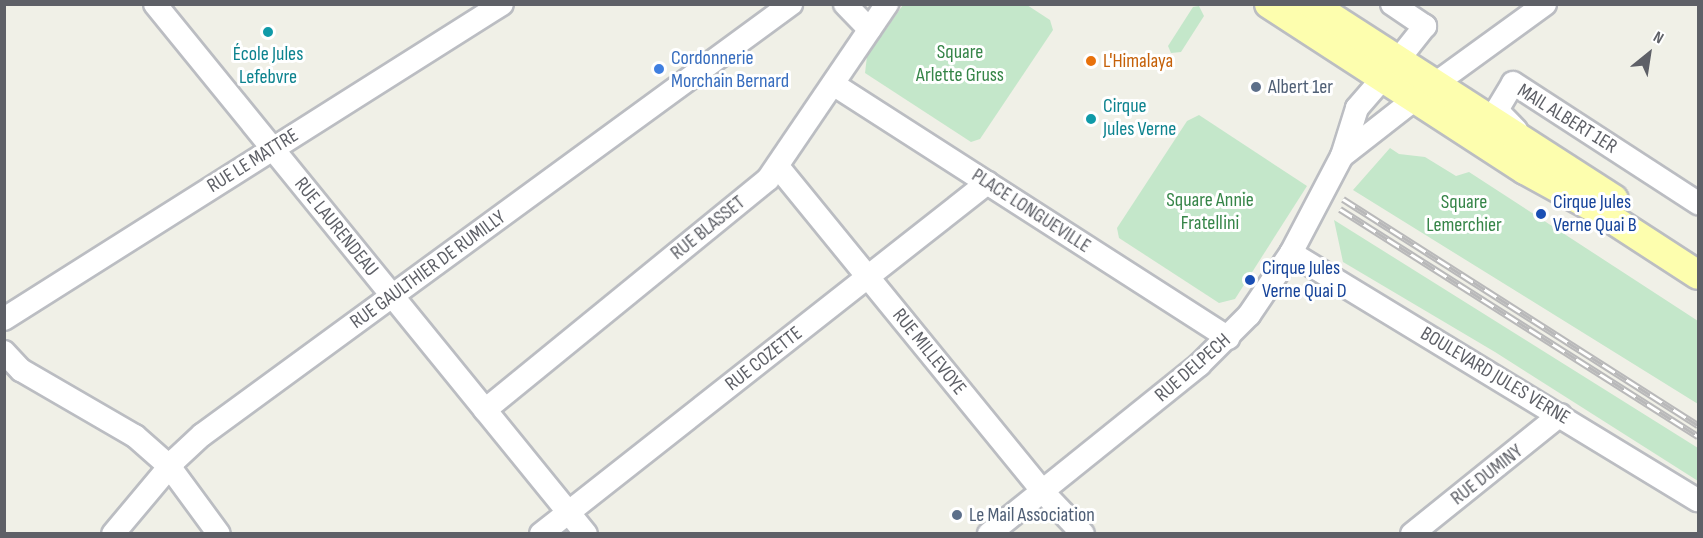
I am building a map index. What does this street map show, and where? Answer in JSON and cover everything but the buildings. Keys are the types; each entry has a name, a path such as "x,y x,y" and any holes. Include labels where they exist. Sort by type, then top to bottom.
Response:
{"main road":[{"name":"MAIL ALBERT 1ER","path":"1269,4 1391,69 1698,275"},
{"name":"MAIL ALBERT 1ER","path":"1311,4 1391,69"},
{"name":"MAIL ALBERT 1ER","path":"1425,91 1572,172 1698,254"}],"street":[{"name":"RUE LAURENDEAU","path":"154,4 586,534"},
{"name":"RUE LE MATTRE","path":"4,319 502,4"},
{"name":"RUE GAULTHIER DE RUMILLY","path":"112,534 169,466 202,435 393,297 762,15 791,4"},
{"path":"844,4 869,29"},
{"name":"RUE BLASSET","path":"485,410 779,168 887,4"},
{"path":"1391,69 1425,26 1392,4"},
{"name":"RUE DELPECH","path":"1342,156 1425,91 1545,4"},
{"name":"RUE DELPECH","path":"989,534 1228,338 1267,292 1291,254 1342,156 1357,108 1391,69"},
{"name":"MAIL ALBERT 1ER","path":"1572,172 1505,122 1497,110 1513,83 1698,203"},
{"name":"PLACE LONGUEVILLE","path":"833,84 1228,338"},
{"name":"RUE MILLEVOYE","path":"779,168 1042,490 1083,534"},
{"name":"RUE COZETTE","path":"541,534 987,183"},
{"name":"BOULEVARD JULES VERNE","path":"1291,254 1698,500"},
{"path":"4,352 21,370 135,436 169,466 219,534"},
{"name":"RUE DUMINY","path":"1412,534 1560,415"}],"green space":[{"name":"Square Arlette Gruss","path":"903,5 1027,5 1050,20 1053,30 980,139 971,142 865,73 867,56"},
{"path":"1199,6 1204,16 1181,52 1171,53 1168,46 1193,7"},
{"name":"Square Annie Fratellini","path":"1199,115 1307,186 1235,299 1219,303 1119,238 1117,228 1187,121"},
{"name":"Square Lemerchier","path":"1390,148 1399,154 1425,157 1456,176 1469,172 1698,321 1698,404 1353,190"},
{"path":"1334,220 1698,448 1698,481 1495,352 1343,262"}],"railway":[{"path":"1343,199 1698,425"},
{"path":"1340,209 1698,436"}],"place":[{"name":"École Jules Lefebvre","path":"268,32"},
{"name":"L'Himalaya","path":"1091,61"},
{"name":"Cordonnerie Morchain Bernard","path":"659,69"},
{"name":"Albert 1er","path":"1256,87"},
{"name":"Cirque Jules Verne","path":"1091,119"},
{"name":"Cirque Jules Verne Quai B","path":"1541,214"},
{"name":"Cirque Jules Verne Quai D","path":"1250,280"},
{"name":"Le Mail Association","path":"957,515"}]}
